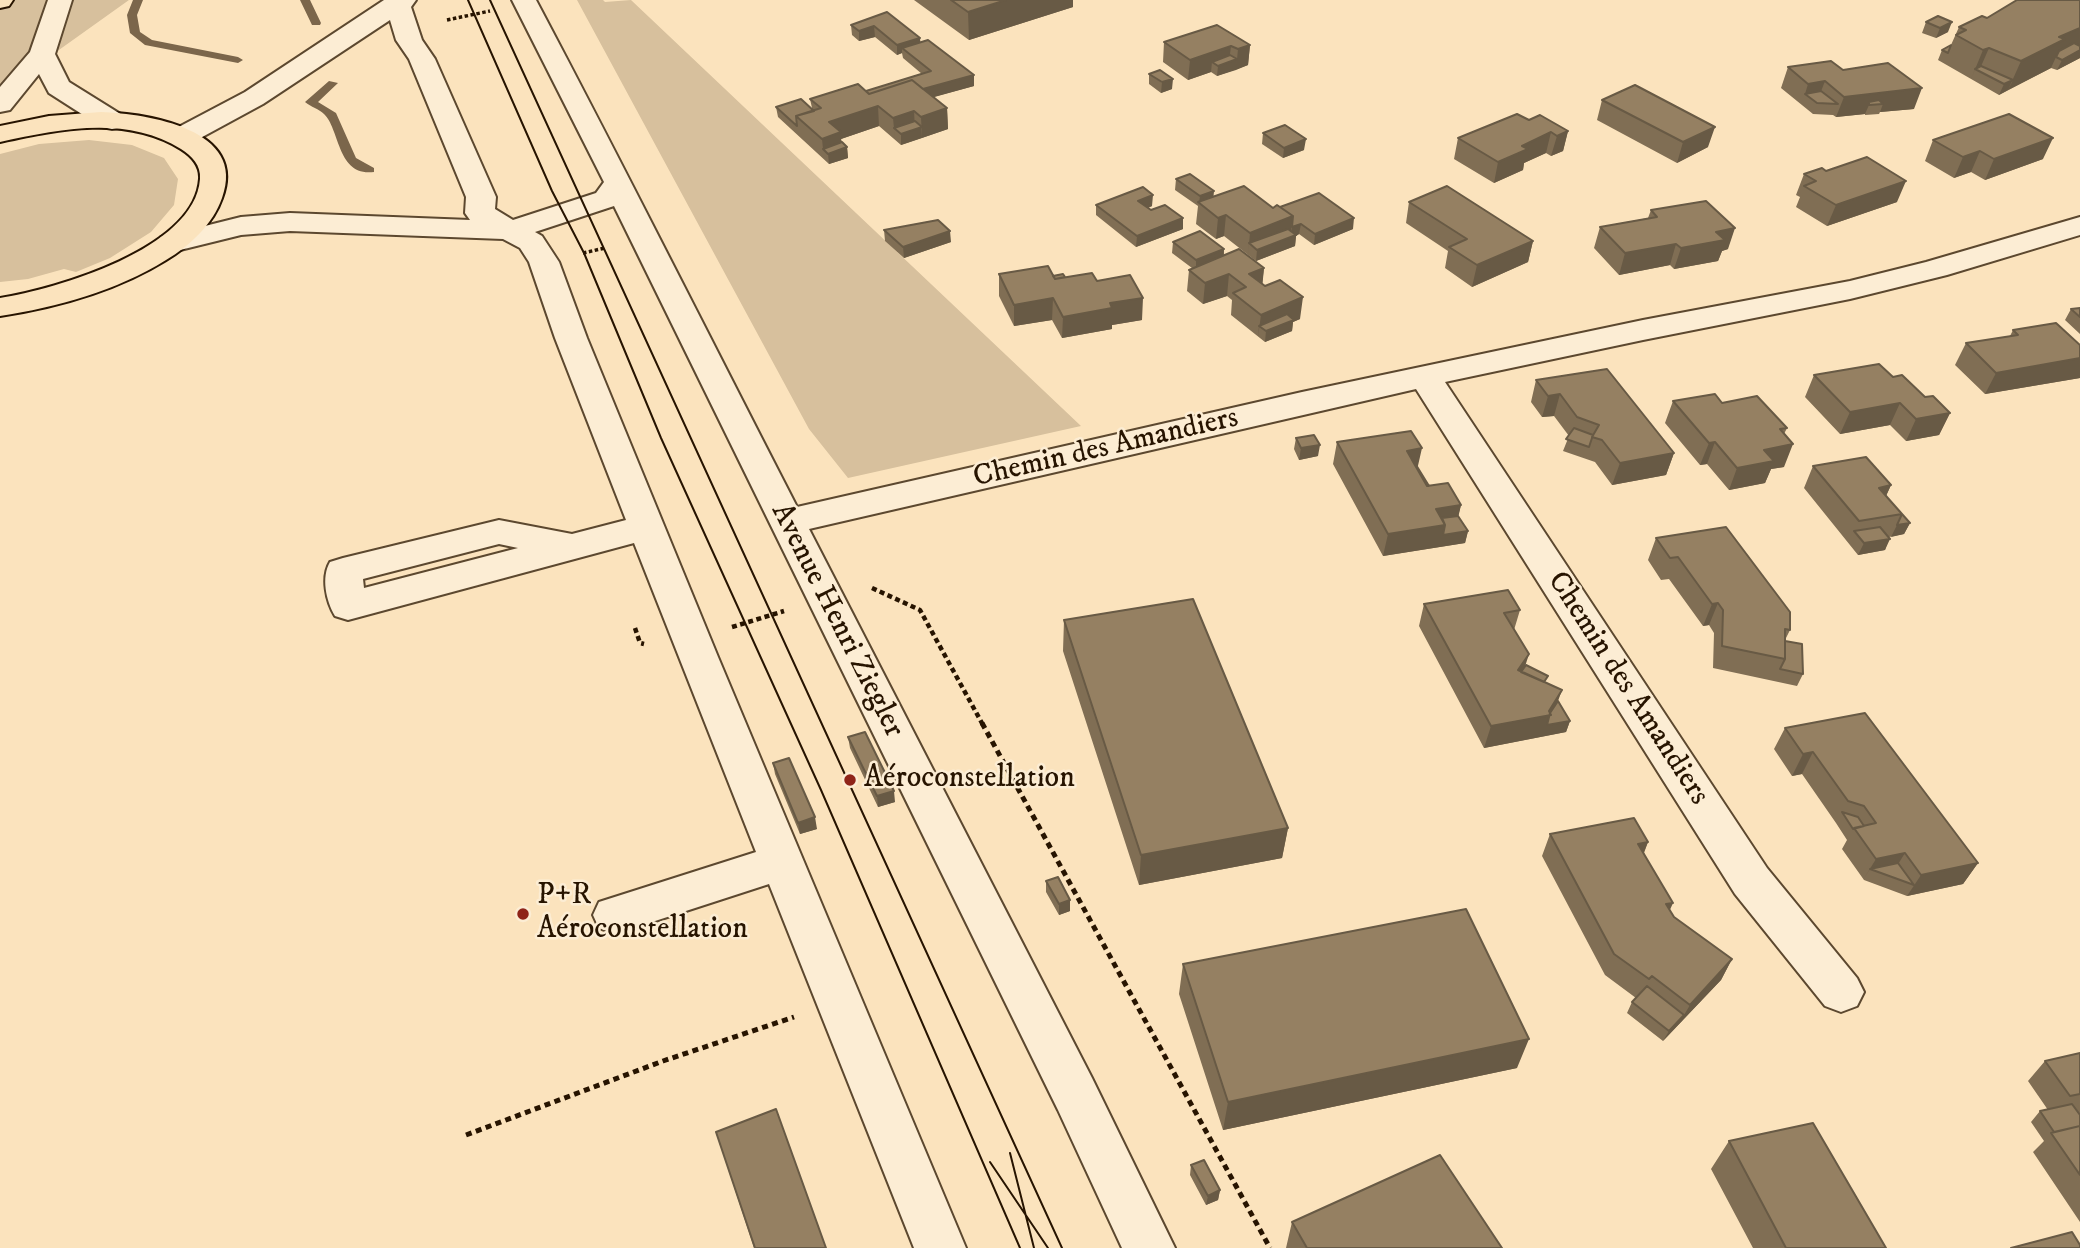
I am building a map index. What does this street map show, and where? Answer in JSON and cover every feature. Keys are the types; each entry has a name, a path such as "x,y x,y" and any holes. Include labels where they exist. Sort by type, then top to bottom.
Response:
{"main road":[{"path":"0,134 59,122 112,121 144,124 183,136 203,151 212,165 214,181 204,211 172,243 131,268 81,290 25,304 0,307"}],"street":[{"path":"0,104 42,54 60,0"},
{"name":"Avenue Henri Ziegler","path":"524,0 787,522 846,592 1149,1248"},
{"path":"183,136 254,98 400,2 409,40 422,59 481,197 480,213 531,242 544,262 571,338 691,639 940,1248"},
{"path":"42,54 58,87 112,121"},
{"path":"172,243 241,226 290,222 511,230 607,199 618,182"},
{"name":"Chemin des Amandiers","path":"787,522 1302,403 1630,332 1850,290 2073,235"},
{"name":"Chemin des Amandiers","path":"1425,377 1751,881 1841,992"},
{"path":"346,589 573,547 648,527"},
{"path":"615,915 782,862"}],"path":[{"path":"544,262 644,240"},
{"path":"691,639 846,592 919,610 1270,1248"},
{"path":"466,1135 663,1061 840,1002"}],"shaded area":[{"path":"0,0 129,0 0,92"},
{"path":"577,0 631,0 1081,426 848,478 809,429"},
{"path":"89,140 132,145 164,158 178,179 174,205 151,232 110,258 76,272 64,269 28,279 0,282 0,154 39,144"}],"building":[{"path":"951,0 1006,0 968,12"},
{"path":"2017,0 2080,0 2080,28 2059,37 2065,39 2021,61 1989,48 1983,50 1956,35 1966,30 1959,27 1982,16 1987,18"},
{"path":"887,12 920,38 897,45 874,26 859,31 851,25"},
{"path":"1938,16 1952,22 1940,28 1926,22"},
{"path":"1217,25 1250,45 1238,49 1231,46 1190,60 1164,42"},
{"path":"928,40 974,75 923,89 912,80 869,94 866,91 931,71 902,48"},
{"path":"2074,43 2080,46 2080,50 2062,60 2056,57 2059,51"},
{"path":"1230,55 1237,59 1218,66 1212,62"},
{"path":"1831,61 1843,70 1888,63 1922,88 1844,97 1825,81 1808,84 1788,67"},
{"path":"1981,66 2013,80 2004,84 1975,69"},
{"path":"1160,70 1173,79 1162,82 1149,74"},
{"path":"912,80 947,108 921,117 914,111 893,118 878,106 829,122 841,132 822,139 796,116 821,108 810,99 858,84 869,94"},
{"path":"1635,85 1715,127 1683,142 1602,100"},
{"path":"1821,91 1838,104 1817,103 1805,94"},
{"path":"801,99 814,111 796,116 797,126 776,107"},
{"path":"1879,100 1883,104 1869,105 1869,102"},
{"path":"1517,114 1529,120 1540,115 1568,131 1557,136 1551,132 1522,146 1528,149 1498,162 1458,138"},
{"path":"2009,114 2053,138 1994,159 1980,151 1963,157 1933,140"},
{"path":"915,121 922,127 901,134 894,128"},
{"path":"1285,125 1306,139 1284,148 1263,133"},
{"path":"842,142 847,147 828,154 823,149"},
{"path":"1867,157 1906,181 1836,205 1804,186 1816,181 1804,174 1822,168 1826,171"},
{"path":"1190,174 1214,191 1200,196 1176,179"},
{"path":"1244,186 1273,208 1277,205 1293,216 1250,233 1226,215 1218,218 1198,202"},
{"path":"1447,186 1533,241 1477,265 1449,247 1467,239 1409,202"},
{"path":"1143,187 1153,195 1138,201 1151,210 1165,205 1183,218 1137,236 1096,205"},
{"path":"1319,193 1354,218 1315,234 1301,224 1292,227 1293,216 1280,207"},
{"path":"1706,201 1735,228 1716,232 1725,240 1681,248 1676,244 1625,253 1600,227 1657,217 1651,210"},
{"path":"938,220 950,231 903,247 884,230"},
{"path":"1288,229 1296,235 1257,250 1249,243"},
{"path":"1200,231 1224,249 1196,260 1173,242"},
{"path":"1239,249 1264,268 1249,274 1265,286 1280,280 1303,297 1261,315 1233,293 1246,287 1229,274 1205,283 1189,270"},
{"path":"1048,266 1055,279 1092,273 1097,281 1130,275 1143,298 1110,303 1112,308 1063,317 1053,298 1014,305 999,274"},
{"path":"1063,274 1065,277 1055,279 1053,276"},
{"path":"2080,308 2080,317 2071,309"},
{"path":"1287,314 1294,320 1266,331 1259,326"},
{"path":"2056,323 2080,345 2080,358 1996,373 1966,343 2018,335 2013,330"},
{"path":"1879,364 1893,377 1902,375 1925,397 1933,396 1950,413 1916,419 1900,403 1850,412 1814,375"},
{"path":"1607,369 1674,453 1620,463 1602,440 1592,437 1599,425 1577,417 1560,394 1548,396 1536,380"},
{"path":"1715,394 1722,403 1757,396 1787,428 1780,429 1793,444 1764,450 1774,461 1737,468 1715,442 1709,443 1673,401"},
{"path":"1574,428 1593,435 1589,447 1566,439"},
{"path":"1411,431 1422,448 1407,451 1427,486 1448,483 1461,505 1436,509 1445,525 1388,534 1337,442"},
{"path":"1314,435 1320,445 1301,448 1296,438"},
{"path":"1866,457 1891,485 1879,488 1902,514 1859,521 1813,466"},
{"path":"1413,460 1429,486 1427,486"},
{"path":"1902,514 1910,523 1897,525"},
{"path":"1458,516 1468,531 1443,535 1445,525 1442,518"},
{"path":"1726,527 1790,612 1790,630 1785,629 1785,659 1722,646 1723,610 1718,603 1712,604 1678,557 1670,558 1656,538"},
{"path":"1880,527 1890,539 1864,543 1854,531"},
{"path":"1508,590 1520,610 1504,613 1529,654 1518,670 1562,690 1549,711 1551,715 1491,726 1424,604"},
{"path":"1193,599 1288,828 1141,855 1064,620"},
{"path":"1785,641 1802,644 1803,674 1780,669 1785,659"},
{"path":"1526,665 1548,676 1544,682 1521,672"},
{"path":"1558,701 1570,721 1547,725 1550,713"},
{"path":"1865,713 1978,863 1921,875 1905,853 1876,859 1854,828 1876,823 1864,806 1848,801 1813,752 1803,754 1785,728"},
{"path":"865,732 894,791 877,796 848,737"},
{"path":"789,758 815,817 798,823 773,763"},
{"path":"1842,812 1858,817 1864,826 1853,829"},
{"path":"1634,818 1648,842 1638,844 1673,903 1666,904 1674,917 1732,959 1690,1005 1652,976 1649,979 1614,954 1550,834"},
{"path":"1898,863 1914,885 1870,869"},
{"path":"1058,877 1070,900 1059,904 1046,881"},
{"path":"1466,909 1529,1039 1228,1102 1183,964"},
{"path":"1647,986 1684,1015 1669,1031 1632,1002"},
{"path":"2080,1053 2080,1094 2070,1096 2045,1061"},
{"path":"2072,1104 2080,1115 2080,1126 2054,1132 2040,1111"},
{"path":"776,1109 826,1248 755,1248 716,1132"},
{"path":"1813,1123 1886,1248 1786,1248 1729,1141"},
{"path":"2080,1126 2080,1175 2051,1133"},
{"path":"1440,1155 1502,1248 1307,1248 1292,1222"},
{"path":"1204,1160 1220,1190 1208,1196 1191,1165"},
{"path":"2072,1232 2080,1248 2011,1248"}],"waterway":[{"path":"138,0 132,15 135,33 149,43 238,60"},
{"path":"305,0 316,23"},
{"path":"333,83 311,102 330,113 351,160 370,170"}],"tram line":[{"path":"468,0 552,191 584,253 661,438 821,790 1020,1248"},
{"path":"490,0 1062,1248"},
{"path":"1010,1153 1026,1215"},
{"path":"990,1162 1026,1215"},
{"path":"1026,1215 1048,1248"},
{"path":"1026,1215 1034,1248"}],"place":[{"name":"Aéroconstellation","path":"850,780"},
{"name":"P+R Aéroconstellation","path":"523,914"}]}
